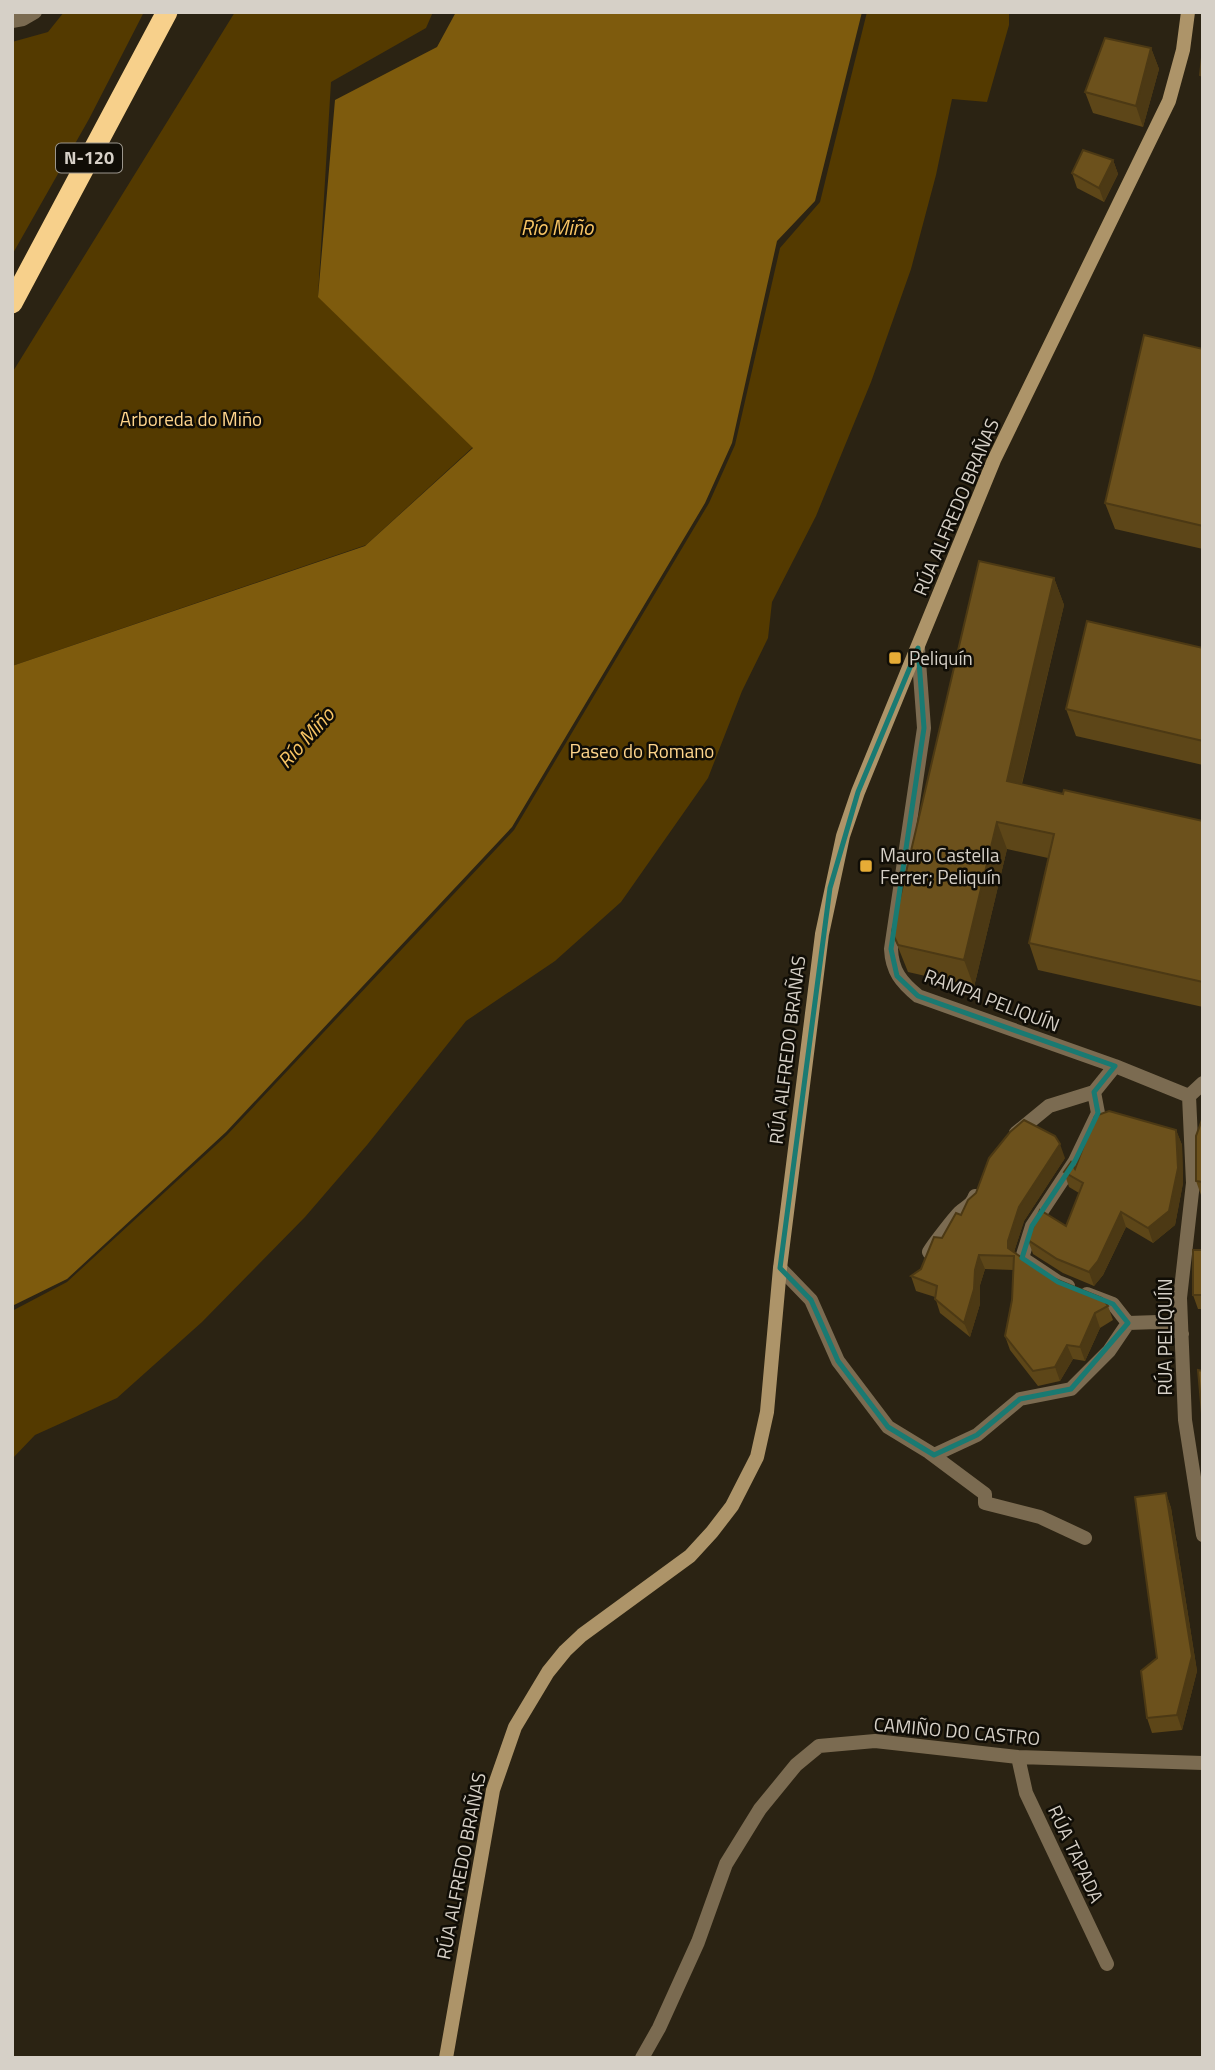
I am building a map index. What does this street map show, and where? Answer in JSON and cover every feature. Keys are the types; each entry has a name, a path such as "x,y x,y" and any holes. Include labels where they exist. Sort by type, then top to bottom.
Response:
{"highway":[{"name":"N-120","path":"12,303 167,12"}],"street":[{"path":"12,21 23,19 35,12"},
{"name":"RÚA ALFREDO BRAÑAS","path":"446,2058 493,1790 515,1727 548,1672 565,1651 582,1635 690,1556 712,1532 737,1498 757,1457 764,1435 780,1268 816,970 830,888 843,836 858,792 994,460 1169,101 1183,50 1188,12"},
{"name":"RAMPA PELIQUÍN","path":"918,648 924,728 891,949 891,962 897,976 918,996 1115,1066 1189,1096"},
{"path":"1008,1140 1049,1106 1094,1092 1115,1066"},
{"path":"1189,1096 1203,1083"},
{"path":"1094,1092 1098,1113 1075,1161 1032,1226 1022,1258 1058,1282 1113,1304 1128,1323"},
{"name":"RÚA PELIQUÍN","path":"1189,1096 1192,1183 1181,1298 1182,1334 1188,1371 1185,1420 1203,1535"},
{"path":"923,1268 932,1245 942,1237 961,1211 972,1204 981,1180"},
{"path":"780,1268 811,1300 838,1362 888,1427 934,1455 977,1435 1020,1399 1071,1389 1109,1351 1128,1323"},
{"path":"1128,1323 1158,1322 1182,1334"},
{"path":"930,1452 985,1494 985,1503 1040,1517 1085,1538"},
{"name":"CAMIÑO DO CASTRO","path":"642,2058 659,2028 698,1942 726,1864 760,1809 796,1765 819,1745 875,1741 1018,1757 1203,1763"},
{"name":"RÚA TAPADA","path":"1018,1757 1026,1793 1107,1964"}],"highlighted area":[{"path":"918,648 924,728 891,949 897,976 918,996 1115,1066 1094,1092 1098,1113 1075,1161 1032,1226 1022,1258 1058,1282 1113,1304 1128,1323 1071,1389 1020,1399 977,1435 934,1455 888,1427 838,1361 811,1300 780,1268 830,888 858,792"}],"green space":[{"path":"64,12 144,12 89,119 12,255 12,42 48,32"},
{"name":"Arboreda do Miño","path":"235,12 433,12 426,28 331,82 318,296 473,447 366,545 12,666 12,373"},
{"name":"Paseo do Romano","path":"867,12 1009,12 1009,25 987,102 952,99 936,175 911,269 871,382 816,516 772,602 768,638 742,691 708,778 621,902 555,961 466,1021 367,1145 305,1217 202,1322 117,1398 35,1435 12,1459 12,1311 67,1282 227,1135 514,830 709,503 735,445 780,248 820,202"}],"water":[{"name":"Río Miño","path":"456,12 862,12 815,201 777,241 732,443 705,503 512,827 226,1132 67,1279 12,1306 12,666 365,546 473,448 318,297 335,100 437,47"}],"building":[{"path":"1105,38 1151,48 1136,106 1085,92"},
{"path":"1203,48 1203,76 1200,75"},
{"path":"1083,150 1113,160 1099,188 1072,173"},
{"path":"1144,335 1203,349 1203,526 1105,503"},
{"path":"979,561 1054,578 1007,781 1063,794 1064,790 1203,821 1203,982 1029,943 1054,834 997,822 964,960 898,945 892,932"},
{"path":"1087,621 1203,648 1203,741 1066,709"},
{"path":"1109,1111 1176,1130 1178,1168 1169,1211 1148,1228 1121,1212 1098,1261 1089,1272 1057,1259 1028,1240 1040,1210 1066,1226 1083,1183 1064,1172 1071,1162 1075,1169 1095,1116"},
{"path":"1203,1117 1203,1182 1196,1181 1196,1136"},
{"path":"1024,1120 1055,1136 1060,1144 1019,1207 1008,1248 1048,1276 1102,1298 1108,1306 1095,1313 1080,1347 1067,1345 1055,1367 1033,1371 1005,1336 1012,1300 1014,1256 979,1255 974,1289 964,1323 935,1299 937,1286 911,1276 921,1269 934,1237 942,1238 956,1213 961,1215 968,1200 976,1193 989,1158 1010,1132"},
{"path":"1193,1250 1203,1250 1203,1295 1193,1295"},
{"path":"1198,1370 1203,1371 1203,1425"},
{"path":"1166,1493 1192,1656 1177,1715 1147,1718 1141,1671 1157,1658 1135,1497"}],"place":[{"name":"Peliquín","path":"895,658"},
{"name":"Mauro Castella Ferrer; Peliquín","path":"866,866"}]}
